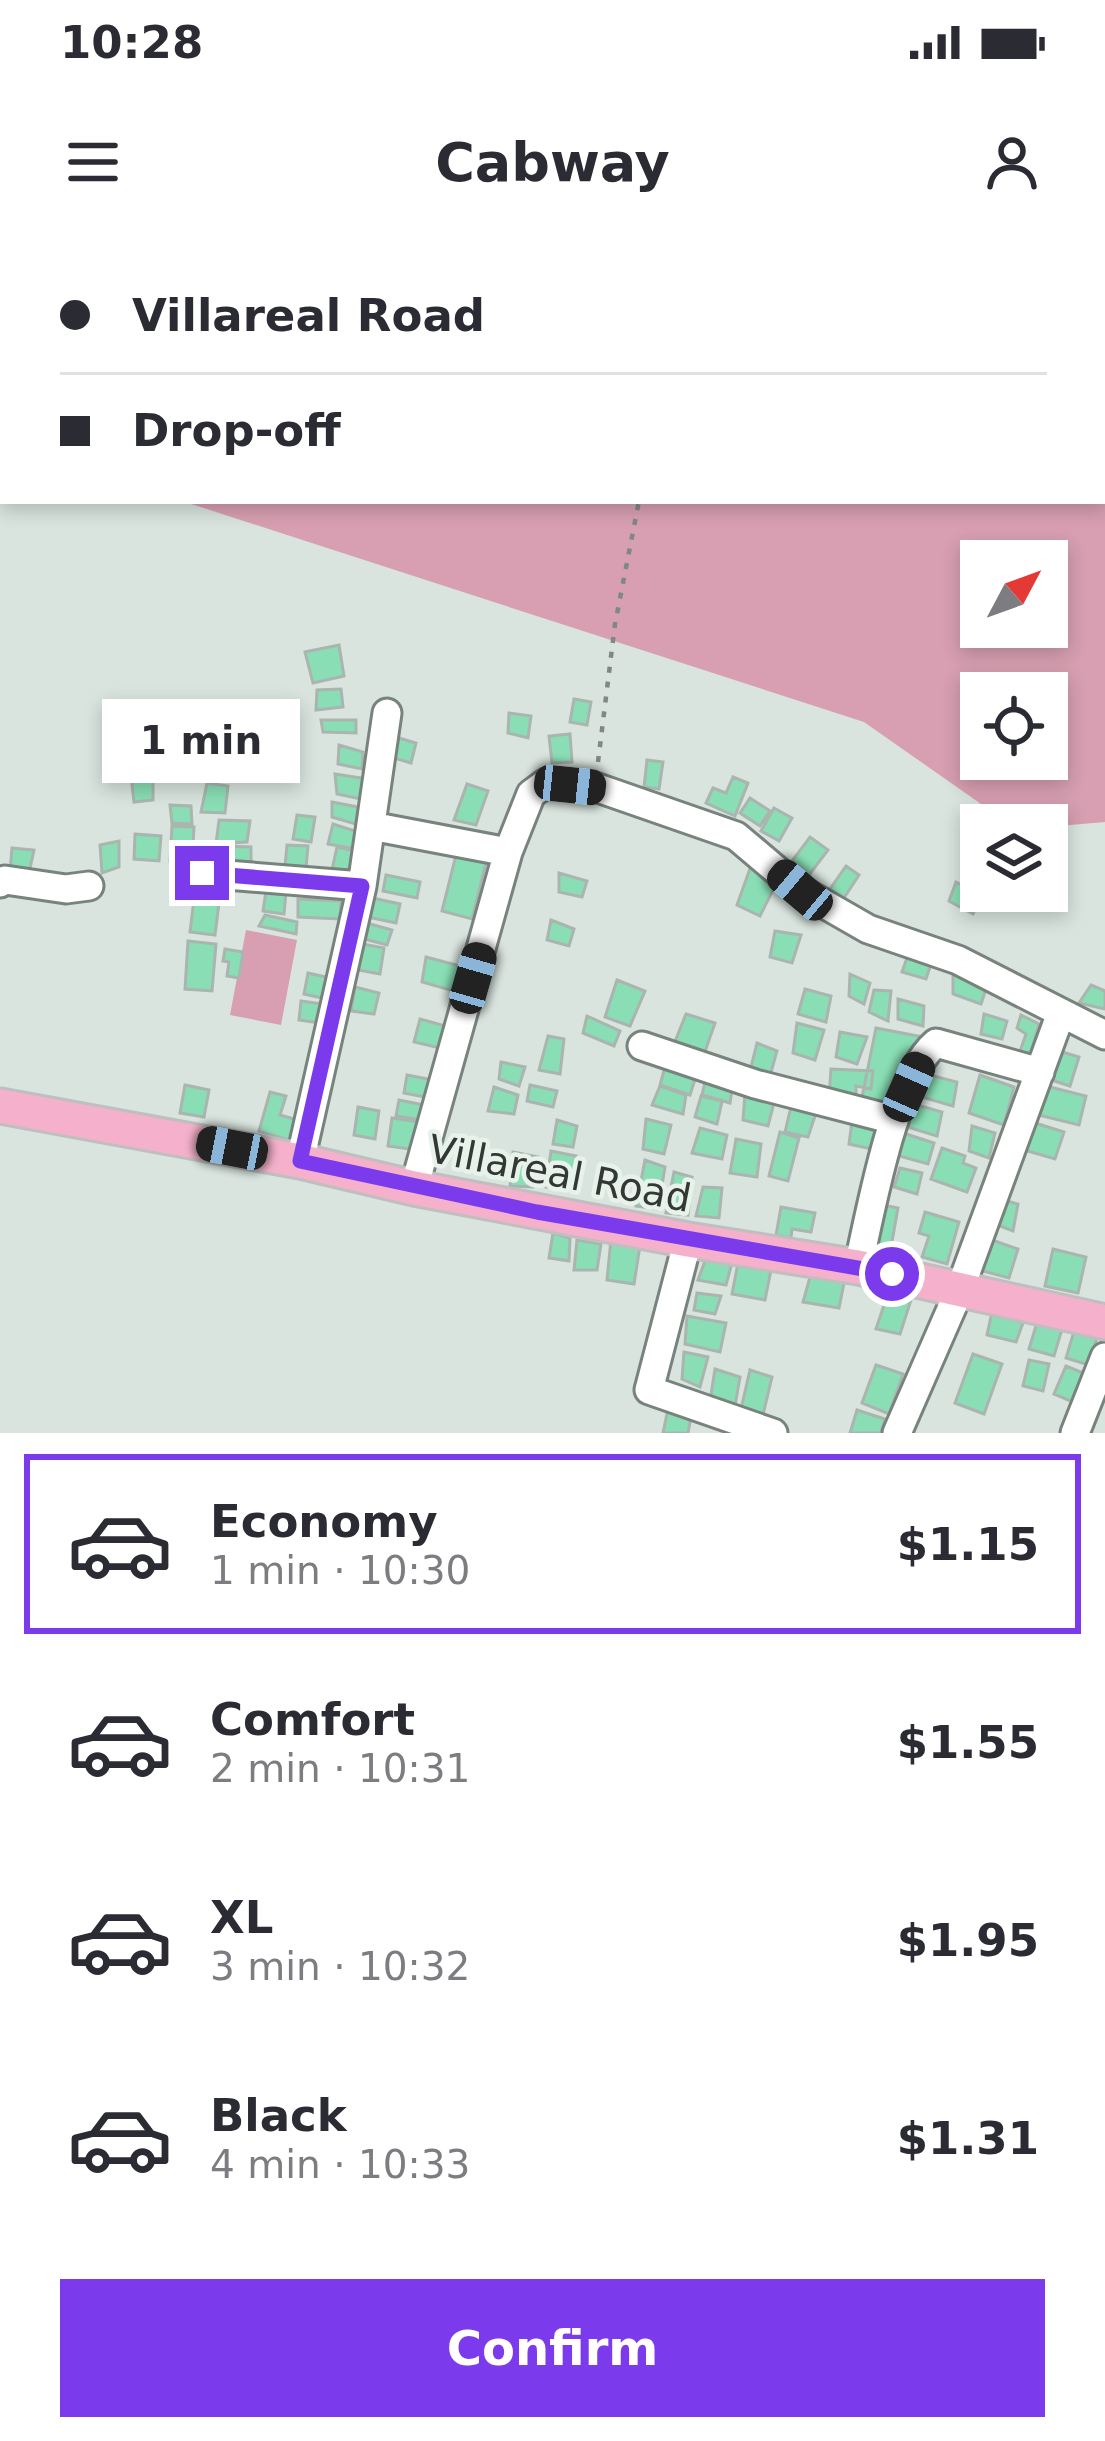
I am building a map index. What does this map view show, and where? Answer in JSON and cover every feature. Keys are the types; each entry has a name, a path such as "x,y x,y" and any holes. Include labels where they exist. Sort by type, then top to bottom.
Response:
{"main road":[{"name":"Villareal Road","path":"0,1106 688,1240 858,1267 1105,1322"}],"street":[{"path":"300,1161 362,886 387,713"},
{"path":"415,1188 508,852 531,794 546,783 595,788 736,836 800,890 868,929 958,959 1105,1035"},
{"path":"371,826 508,852"},
{"path":"202,873 362,886"},
{"path":"0,883 66,889 89,886"},
{"path":"897,1433 960,1289 1061,1013"},
{"path":"858,1267 894,1120 923,1053 936,1043 1040,1072"},
{"path":"642,1046 755,1084 894,1120"},
{"path":"688,1240 650,1390 773,1433"},
{"path":"1075,1433 1105,1357"}],"path":[{"path":"595,788 615,624 638,504"}],"shaded area":[{"path":"191,504 1105,504 1105,822 1068,825 1068,804 981,804 864,722"},
{"path":"246,930 297,940 281,1025 230,1015"}],"building":[{"path":"339,645 344,676 313,683 305,652"},
{"path":"341,689 343,707 316,710 317,690"},
{"path":"574,699 591,702 587,725 570,722"},
{"path":"509,713 531,716 528,738 508,733"},
{"path":"321,720 356,720 356,733 323,732"},
{"path":"570,734 572,762 552,763 549,736"},
{"path":"399,738 416,743 411,763 394,758"},
{"path":"339,745 363,752 362,769 338,764"},
{"path":"177,748 201,752 199,774 175,770"},
{"path":"213,755 240,756 239,775 214,777"},
{"path":"647,760 663,762 659,789 644,787"},
{"path":"335,774 368,779 366,800 337,794"},
{"path":"131,776 153,776 153,800 134,802"},
{"path":"733,777 748,783 735,816 706,803 713,788 726,793"},
{"path":"207,783 228,786 225,813 201,812"},
{"path":"467,784 488,791 476,825 454,820"},
{"path":"750,798 770,811 760,826 740,813"},
{"path":"332,802 358,807 356,824 332,817"},
{"path":"170,805 191,806 192,824 172,823"},
{"path":"774,808 792,818 779,841 761,831"},
{"path":"297,815 315,817 311,842 293,839"},
{"path":"219,820 250,821 247,842 216,844"},
{"path":"333,824 358,832 356,849 328,844"},
{"path":"172,826 194,827 192,862 170,861"},
{"path":"135,834 161,836 159,861 134,859"},
{"path":"810,837 828,850 809,875 792,861"},
{"path":"119,841 119,867 102,873 100,845"},
{"path":"287,845 308,846 306,868 285,866"},
{"path":"224,846 251,847 251,869 223,867"},
{"path":"337,847 356,851 351,874 332,870"},
{"path":"12,848 34,850 29,873 10,872"},
{"path":"456,855 486,863 472,919 442,911"},
{"path":"752,863 778,880 760,916 737,905"},
{"path":"846,866 859,875 844,898 830,889"},
{"path":"559,873 587,881 582,897 559,892"},
{"path":"386,875 420,882 417,898 383,891"},
{"path":"956,882 960,884 960,907 949,901"},
{"path":"266,891 286,892 284,914 263,911"},
{"path":"368,897 400,904 396,923 363,916"},
{"path":"194,899 219,903 215,935 190,932"},
{"path":"298,899 341,901 340,919 298,917"},
{"path":"265,915 297,922 296,934 259,926"},
{"path":"551,920 574,929 569,946 547,940"},
{"path":"363,922 392,930 387,945 360,938"},
{"path":"775,931 801,935 792,963 770,957"},
{"path":"188,941 216,944 212,991 185,989"},
{"path":"357,943 384,948 380,974 353,969"},
{"path":"912,944 935,952 926,979 902,972"},
{"path":"225,949 243,952 239,978 227,976"},
{"path":"426,957 464,967 457,992 422,982"},
{"path":"953,971 987,986 981,1004 953,994"},
{"path":"308,973 330,978 326,999 304,994"},
{"path":"850,974 870,983 864,1004 849,996"},
{"path":"617,980 645,991 630,1026 605,1017"},
{"path":"1091,985 1105,991 1105,1009 1079,1003"},
{"path":"355,987 379,993 374,1014 351,1011"},
{"path":"805,989 831,996 826,1022 798,1014"},
{"path":"874,990 891,991 888,1021 869,1012"},
{"path":"898,999 924,1006 923,1026 898,1019"},
{"path":"301,1001 323,1004 320,1023 299,1020"},
{"path":"686,1014 715,1023 702,1060 672,1049"},
{"path":"984,1014 1007,1021 1002,1039 981,1034"},
{"path":"1021,1015 1039,1024 1029,1059 1018,1057 1026,1034 1017,1028"},
{"path":"587,1016 620,1031 614,1046 583,1033"},
{"path":"420,1019 449,1027 444,1049 414,1042"},
{"path":"797,1023 824,1030 815,1060 793,1053"},
{"path":"876,1028 923,1037 908,1112 861,1102"},
{"path":"840,1032 867,1037 857,1064 836,1057"},
{"path":"548,1036 564,1039 560,1074 539,1070"},
{"path":"757,1043 777,1051 770,1076 749,1075"},
{"path":"1056,1050 1079,1057 1070,1086 1048,1079"},
{"path":"501,1062 525,1067 519,1086 499,1079"},
{"path":"666,1063 697,1073 690,1095 660,1085"},
{"path":"708,1069 734,1078 730,1103 702,1095"},
{"path":"831,1069 873,1071 871,1089 856,1086 856,1099 829,1096"},
{"path":"922,1073 957,1082 953,1106 915,1095"},
{"path":"407,1075 433,1080 430,1098 404,1093"},
{"path":"980,1075 1014,1087 1004,1125 969,1113"},
{"path":"185,1085 209,1090 204,1117 180,1113"},
{"path":"530,1085 557,1091 553,1107 527,1101"},
{"path":"660,1086 686,1095 683,1114 652,1105"},
{"path":"1046,1086 1086,1096 1079,1125 1038,1115"},
{"path":"494,1087 518,1095 514,1114 488,1111"},
{"path":"270,1092 286,1096 280,1115 301,1121 295,1142 259,1131"},
{"path":"745,1093 774,1103 768,1126 743,1120"},
{"path":"701,1096 722,1101 717,1124 695,1117"},
{"path":"793,1098 818,1107 808,1137 785,1132"},
{"path":"399,1100 424,1105 422,1120 396,1116"},
{"path":"917,1105 942,1112 937,1136 904,1126"},
{"path":"358,1107 379,1111 375,1139 354,1135"},
{"path":"392,1118 420,1122 417,1150 388,1146"},
{"path":"646,1119 671,1125 664,1154 643,1149"},
{"path":"557,1120 577,1126 573,1147 553,1144"},
{"path":"852,1121 881,1127 876,1150 849,1144"},
{"path":"1032,1122 1064,1132 1055,1159 1024,1150"},
{"path":"972,1126 995,1133 989,1158 969,1151"},
{"path":"700,1128 727,1135 722,1159 692,1153"},
{"path":"780,1132 799,1138 788,1181 769,1176"},
{"path":"900,1132 934,1143 928,1164 892,1154"},
{"path":"736,1139 761,1144 757,1177 730,1173"},
{"path":"942,1148 965,1156 963,1163 976,1168 967,1192 931,1179"},
{"path":"551,1151 576,1156 572,1190 546,1187"},
{"path":"513,1152 538,1157 533,1187 510,1186"},
{"path":"645,1160 665,1167 658,1209 636,1206"},
{"path":"900,1168 922,1173 917,1194 894,1187"},
{"path":"674,1172 692,1177 688,1215 666,1213"},
{"path":"703,1187 722,1188 719,1218 696,1216"},
{"path":"1000,1199 1018,1204 1013,1231 992,1223"},
{"path":"877,1204 898,1208 890,1253 869,1249"},
{"path":"781,1207 815,1213 811,1232 792,1229 791,1238 776,1235"},
{"path":"925,1212 959,1222 947,1264 922,1257 929,1236 919,1233"},
{"path":"553,1233 570,1238 569,1261 549,1258"},
{"path":"611,1239 640,1246 634,1284 607,1280"},
{"path":"989,1239 1018,1249 1009,1278 979,1270"},
{"path":"577,1240 601,1244 597,1270 574,1270"},
{"path":"1053,1249 1086,1257 1078,1293 1045,1286"},
{"path":"706,1258 732,1263 726,1285 698,1280"},
{"path":"738,1263 771,1270 765,1300 732,1294"},
{"path":"812,1270 845,1278 839,1308 803,1302"},
{"path":"697,1293 721,1296 715,1314 694,1310"},
{"path":"888,1293 911,1300 900,1334 876,1329"},
{"path":"992,1312 1023,1323 1016,1342 987,1335"},
{"path":"687,1316 726,1323 720,1352 685,1344"},
{"path":"1038,1319 1063,1326 1054,1356 1029,1349"},
{"path":"1075,1328 1098,1334 1089,1365 1066,1358"},
{"path":"684,1352 708,1357 700,1387 682,1379"},
{"path":"973,1354 1002,1364 984,1414 955,1403"},
{"path":"1029,1360 1049,1364 1043,1391 1023,1386"},
{"path":"876,1365 903,1374 889,1414 862,1403"},
{"path":"1066,1366 1086,1374 1075,1403 1054,1394"},
{"path":"715,1369 740,1377 735,1406 710,1401"},
{"path":"750,1370 772,1377 763,1415 741,1409"},
{"path":"668,1409 691,1417 688,1433 663,1433"},
{"path":"857,1410 885,1419 881,1433 850,1433"}],"route":[{"path":"202,873 362,886 300,1161 537,1212 892,1274"}]}
